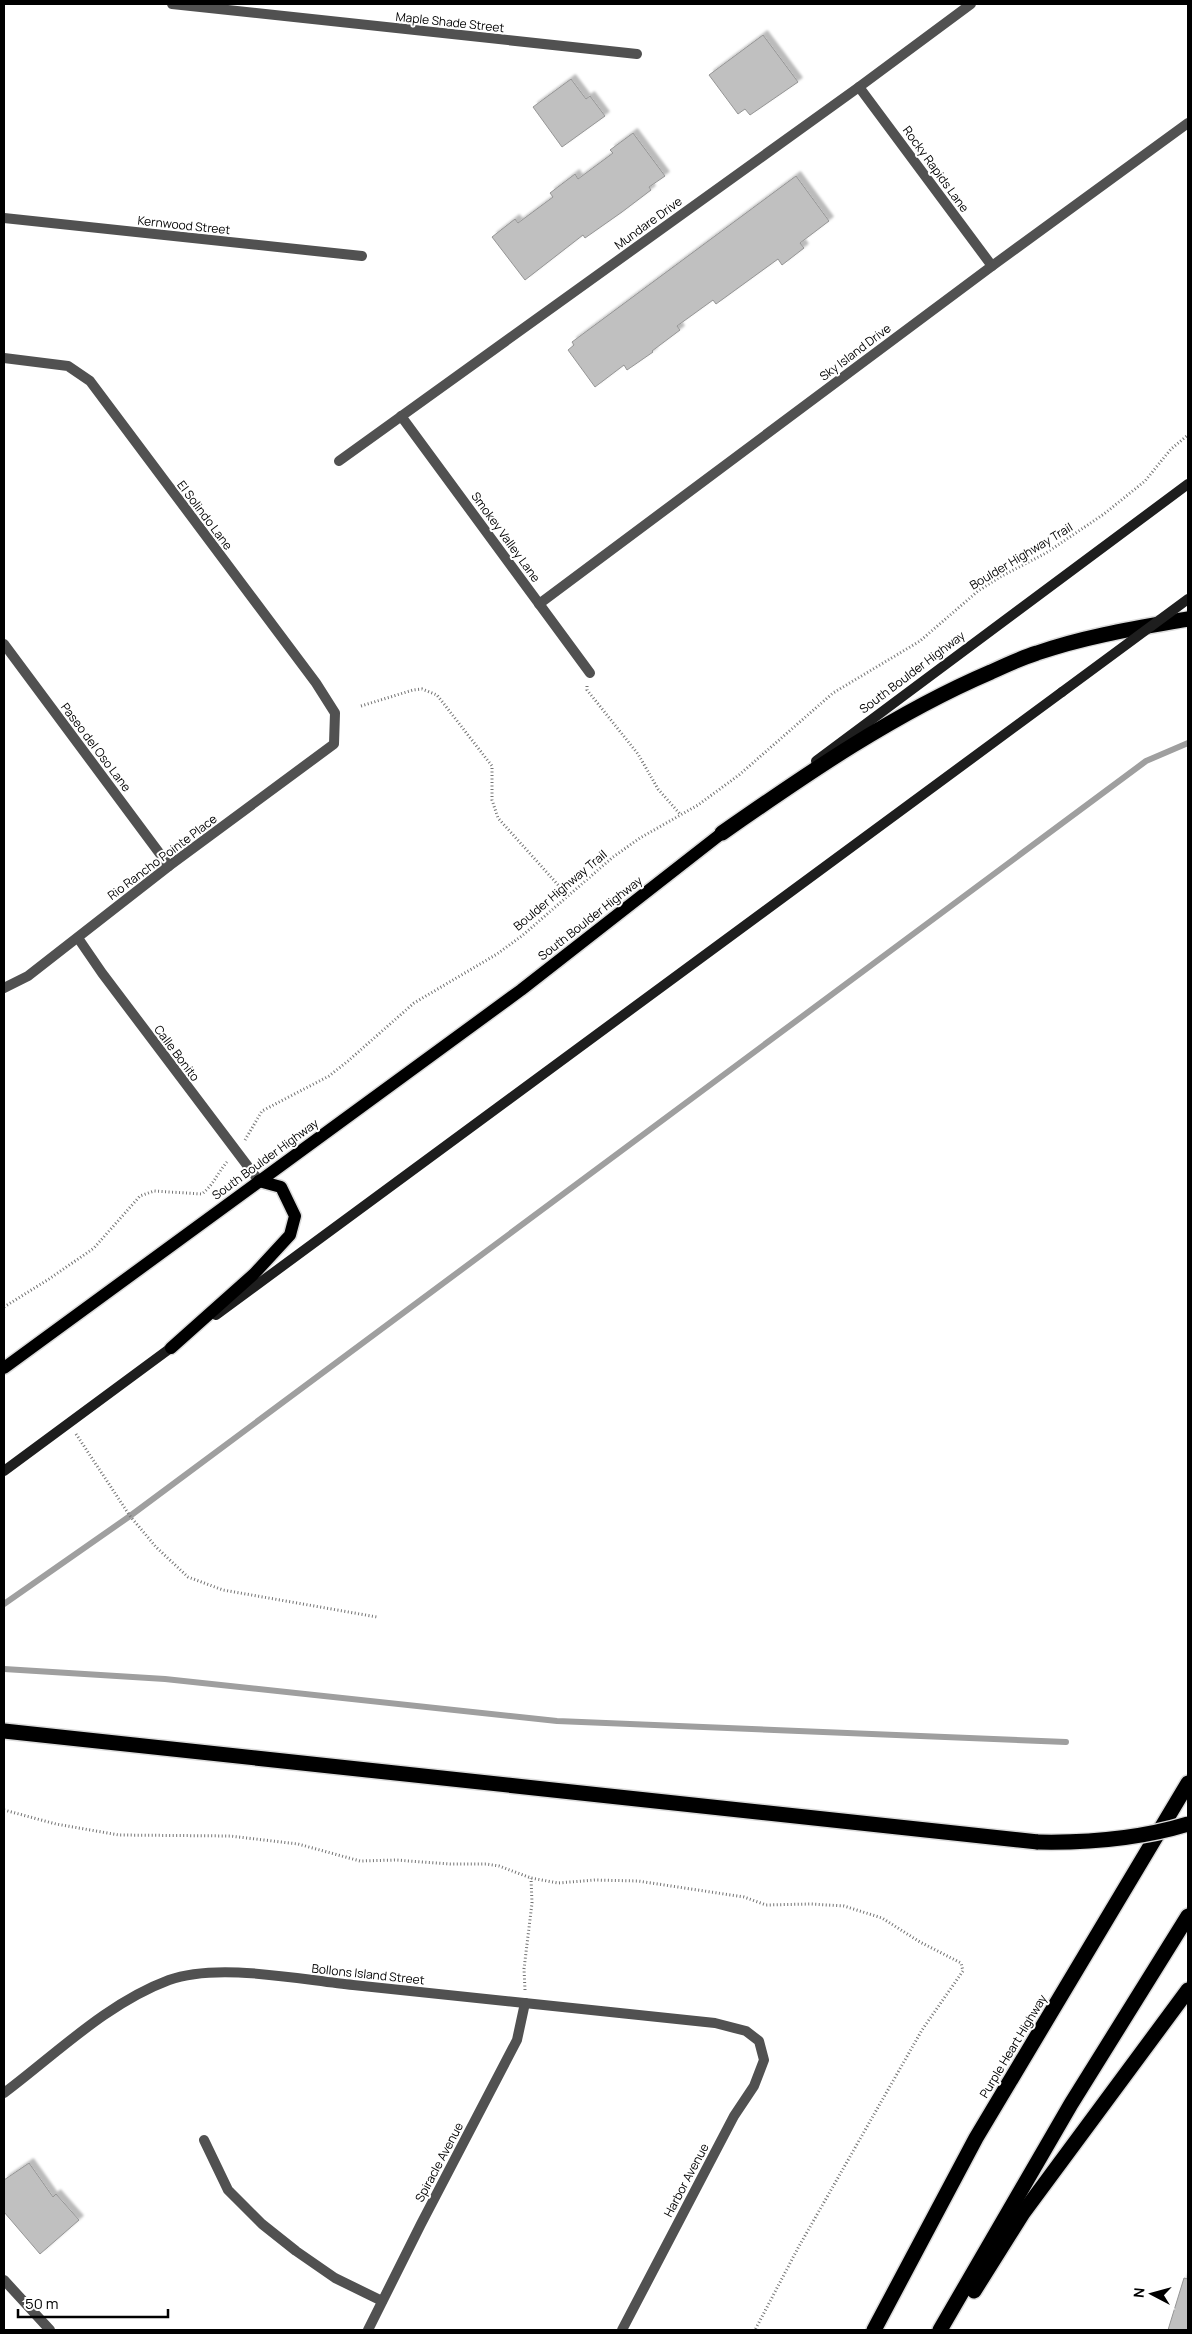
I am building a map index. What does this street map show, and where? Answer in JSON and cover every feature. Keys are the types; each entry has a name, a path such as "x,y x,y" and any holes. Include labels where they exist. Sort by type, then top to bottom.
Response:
{"highway":[{"path":"722,834 782,792 893,722 971,681 1036,653 1073,642 1188,619"},
{"path":"4,1731 1038,1842 1080,1842 1137,1837 1188,1824"},
{"name":"Purple Heart Highway","path":"874,2330 976,2138 1188,1783"},
{"path":"940,2330 1071,2104 1188,1916"},
{"path":"950,2330 1023,2214 1188,1990"}],"main road":[{"name":"South Boulder Highway","path":"4,1368 521,990 879,712 1188,484"},
{"path":"4,1471 1188,599"},
{"path":"171,1348 254,1274 290,1235 295,1216 281,1187 259,1181"}],"street":[{"name":"Maple Shade Street","path":"172,4 636,54"},
{"name":"Mundare Drive","path":"339,461 859,87 971,4"},
{"name":"Rocky Rapids Lane","path":"859,87 992,266"},
{"name":"Sky Island Drive","path":"539,604 992,266 1188,124"},
{"name":"Kernwood Street","path":"4,218 362,256"},
{"name":"El Solindo Lane","path":"4,358 68,366 90,381 316,683 335,713 334,744"},
{"name":"Smokey Valley Lane","path":"401,416 590,673"},
{"name":"Paseo del Oso Lane","path":"4,644 168,866"},
{"name":"Rio Rancho Pointe Place","path":"4,988 28,976 168,866 334,744"},
{"name":"Calle Bonito","path":"78,938 102,973 259,1181"},
{"name":"Bollons Island Street","path":"4,2093 130,1998 171,1980 208,1973 255,1975 715,2023 746,2031 759,2041"},
{"name":"Spiracle Avenue","path":"368,2330 518,2040 525,2003"},
{"name":"Harbor Avenue","path":"622,2330 734,2116 754,2086 764,2060 759,2041"},
{"path":"204,2140 228,2190 262,2224 335,2278 382,2301"},
{"path":"4,2280 50,2330"}],"path":[{"name":"Boulder Highway Trail","path":"4,1307 94,1248 140,1196 161,1191 193,1195 202,1194 215,1182 219,1172 252,1131 262,1111 329,1076 348,1062 414,1003 497,954 548,915 613,857 680,814 698,805 739,775 833,694 920,641 978,591 1046,553 1104,514 1145,481 1171,449 1188,435"},
{"path":"590,673 587,690 638,754 658,789 680,814"},
{"path":"361,706 413,690 429,691 437,695 492,766 492,800 498,818 568,896"},
{"path":"69,1424 130,1516 156,1546 188,1577 223,1590 377,1617"},
{"path":"4,1810 56,1824 119,1835 209,1834 238,1836 312,1847 360,1861 396,1860 493,1865 532,1878 558,1883 595,1880 658,1883 744,1897 766,1906 811,1904 860,1909 892,1923 920,1942 961,1963 963,1967 958,1978 922,2030 905,2063 798,2248 755,2330"},
{"path":"525,2003 524,1969 532,1903 532,1878"}],"building":[{"path":"763,35 798,82 750,115 745,109 738,114 709,75"},
{"path":"571,79 586,99 590,96 605,116 562,147 533,107"},
{"path":"633,133 665,176 649,187 651,190 622,212 585,238 583,235 525,280 492,237 515,219 518,223 553,197 550,193 575,174 578,179 613,153 610,150"},
{"path":"796,176 829,221 800,243 804,248 782,265 778,259 716,304 713,300 677,326 680,330 653,352 627,370 624,365 595,387 568,350 574,345 572,342"},
{"path":"29,2163 53,2197 56,2194 79,2220 40,2254 4,2212 4,2180"},
{"path":"1184,2278 1188,2279 1188,2330 1168,2330"}],"waterway":[{"path":"4,1604 130,1516 1146,761 1188,743"},
{"path":"4,1669 165,1679 557,1721 1066,1742"}]}
